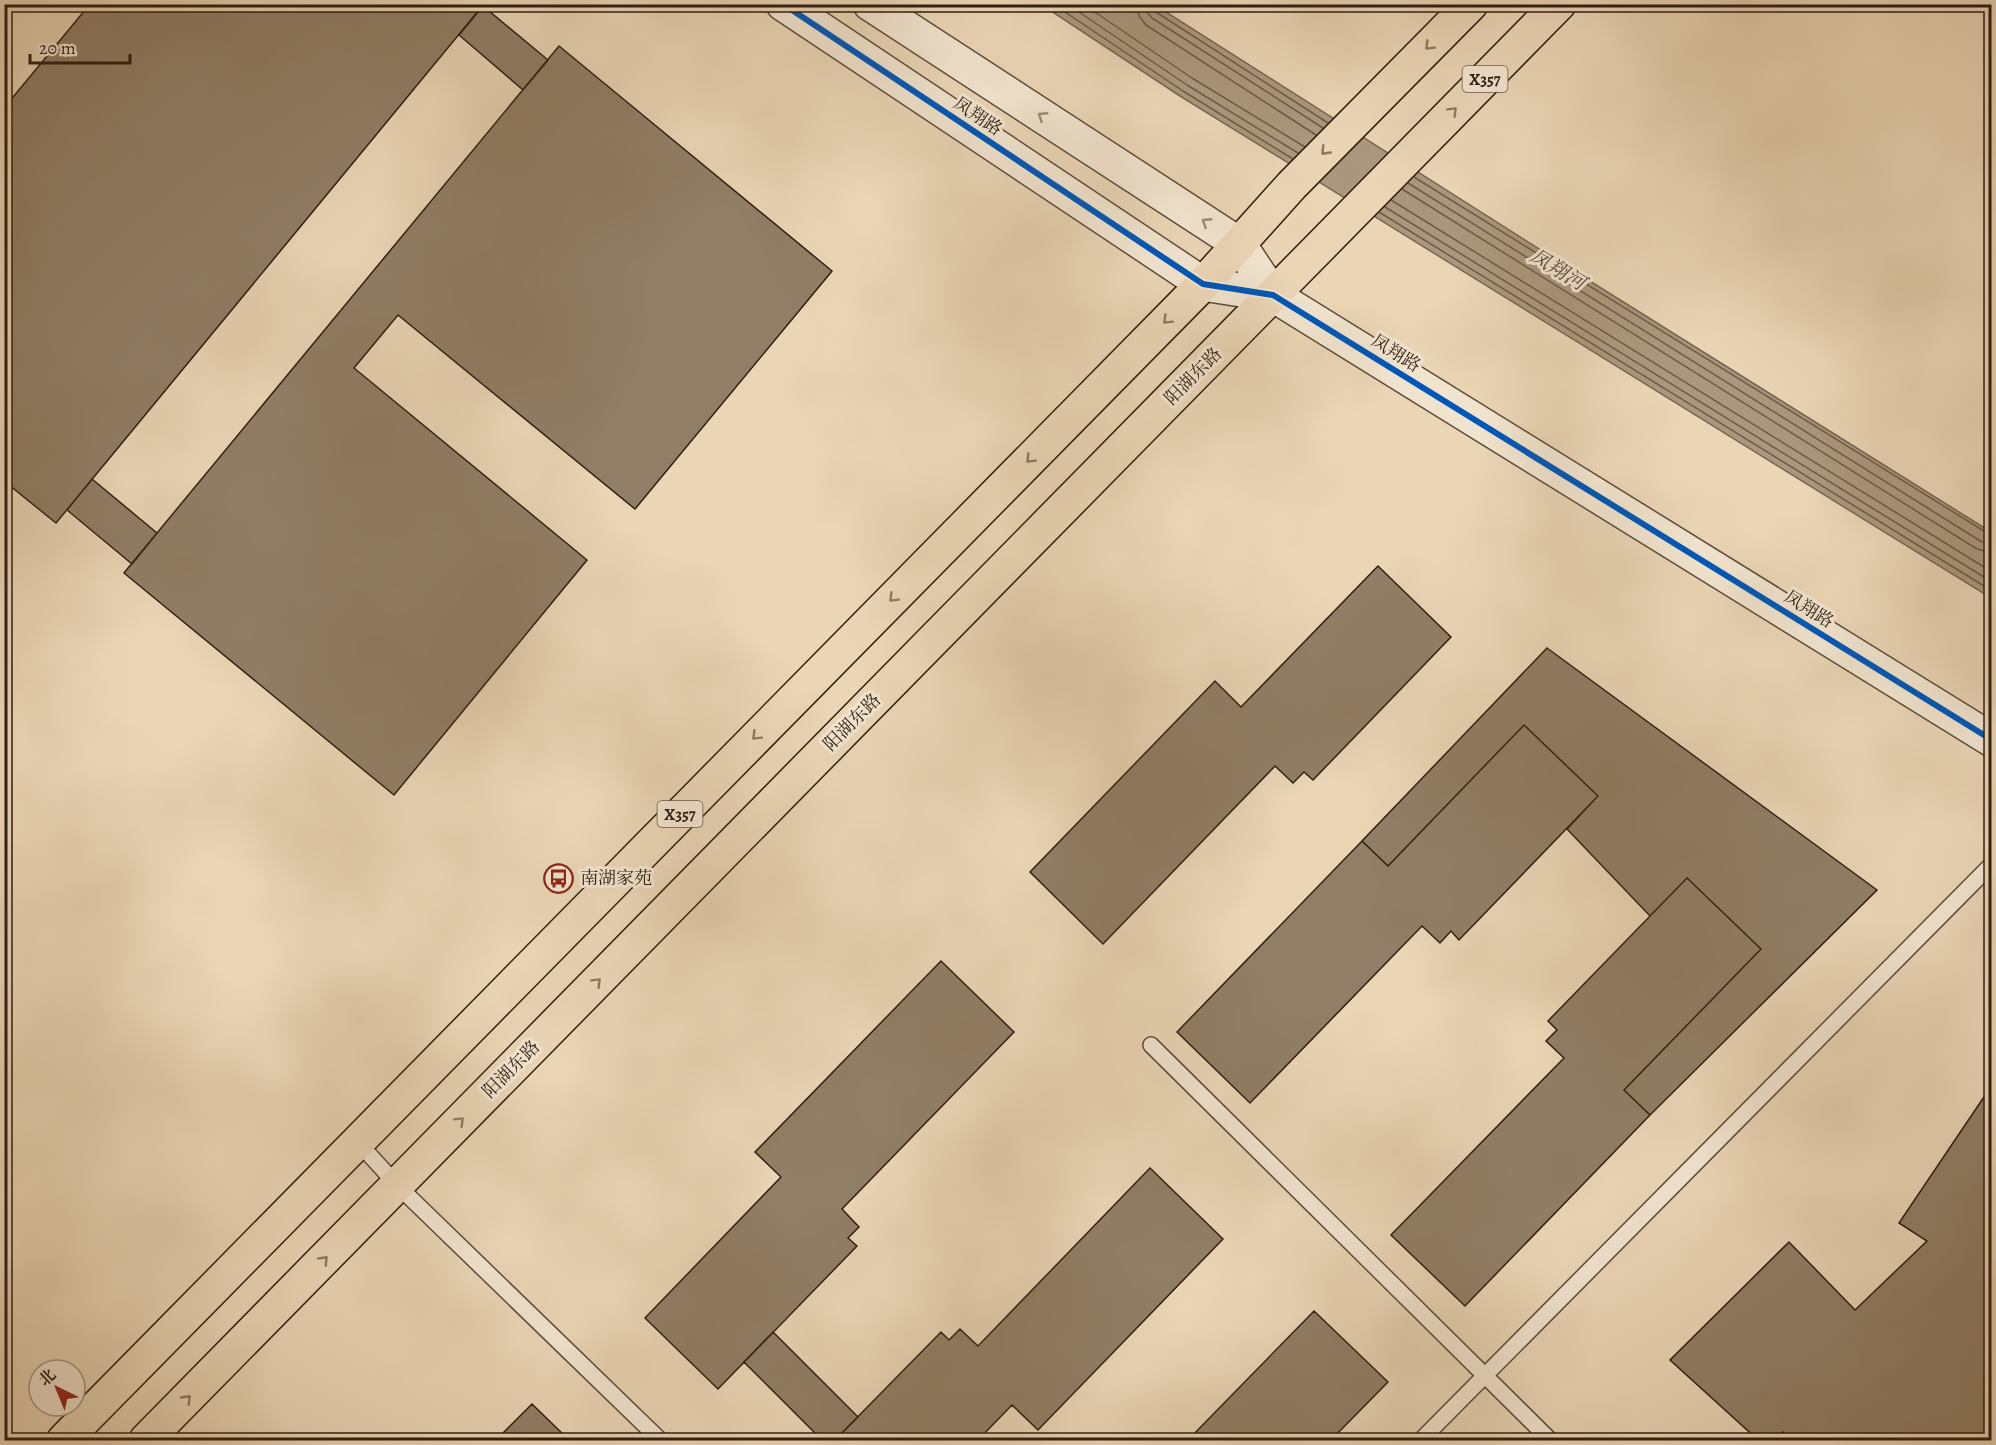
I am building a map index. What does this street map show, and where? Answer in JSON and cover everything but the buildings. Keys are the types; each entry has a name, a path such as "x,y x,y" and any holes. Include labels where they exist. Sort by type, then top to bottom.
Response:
{"main road":[{"name":"X357","path":"64,1440 1203,284 1357,117 1471,4"},
{"name":"阳湖东路","path":"146,1440 1559,4"}],"street":[{"name":"凤翔路","path":"783,4 1203,284 1273,294 1992,740"},
{"name":"凤翔路","path":"870,4 1239,244 1273,294"}],"lane":[{"path":"1421,1440 1992,864"},
{"path":"1151,1045 1550,1440"},
{"path":"357,1141 397,1185 660,1440"}],"water":[{"name":"凤翔河","path":"1042,5 1155,5 1991,532 1991,598 1180,96"}],"cycle path":[{"path":"783,4 1203,284 1273,295 1992,740"}],"place":[{"name":"南湖家苑","path":"559,878"}]}
